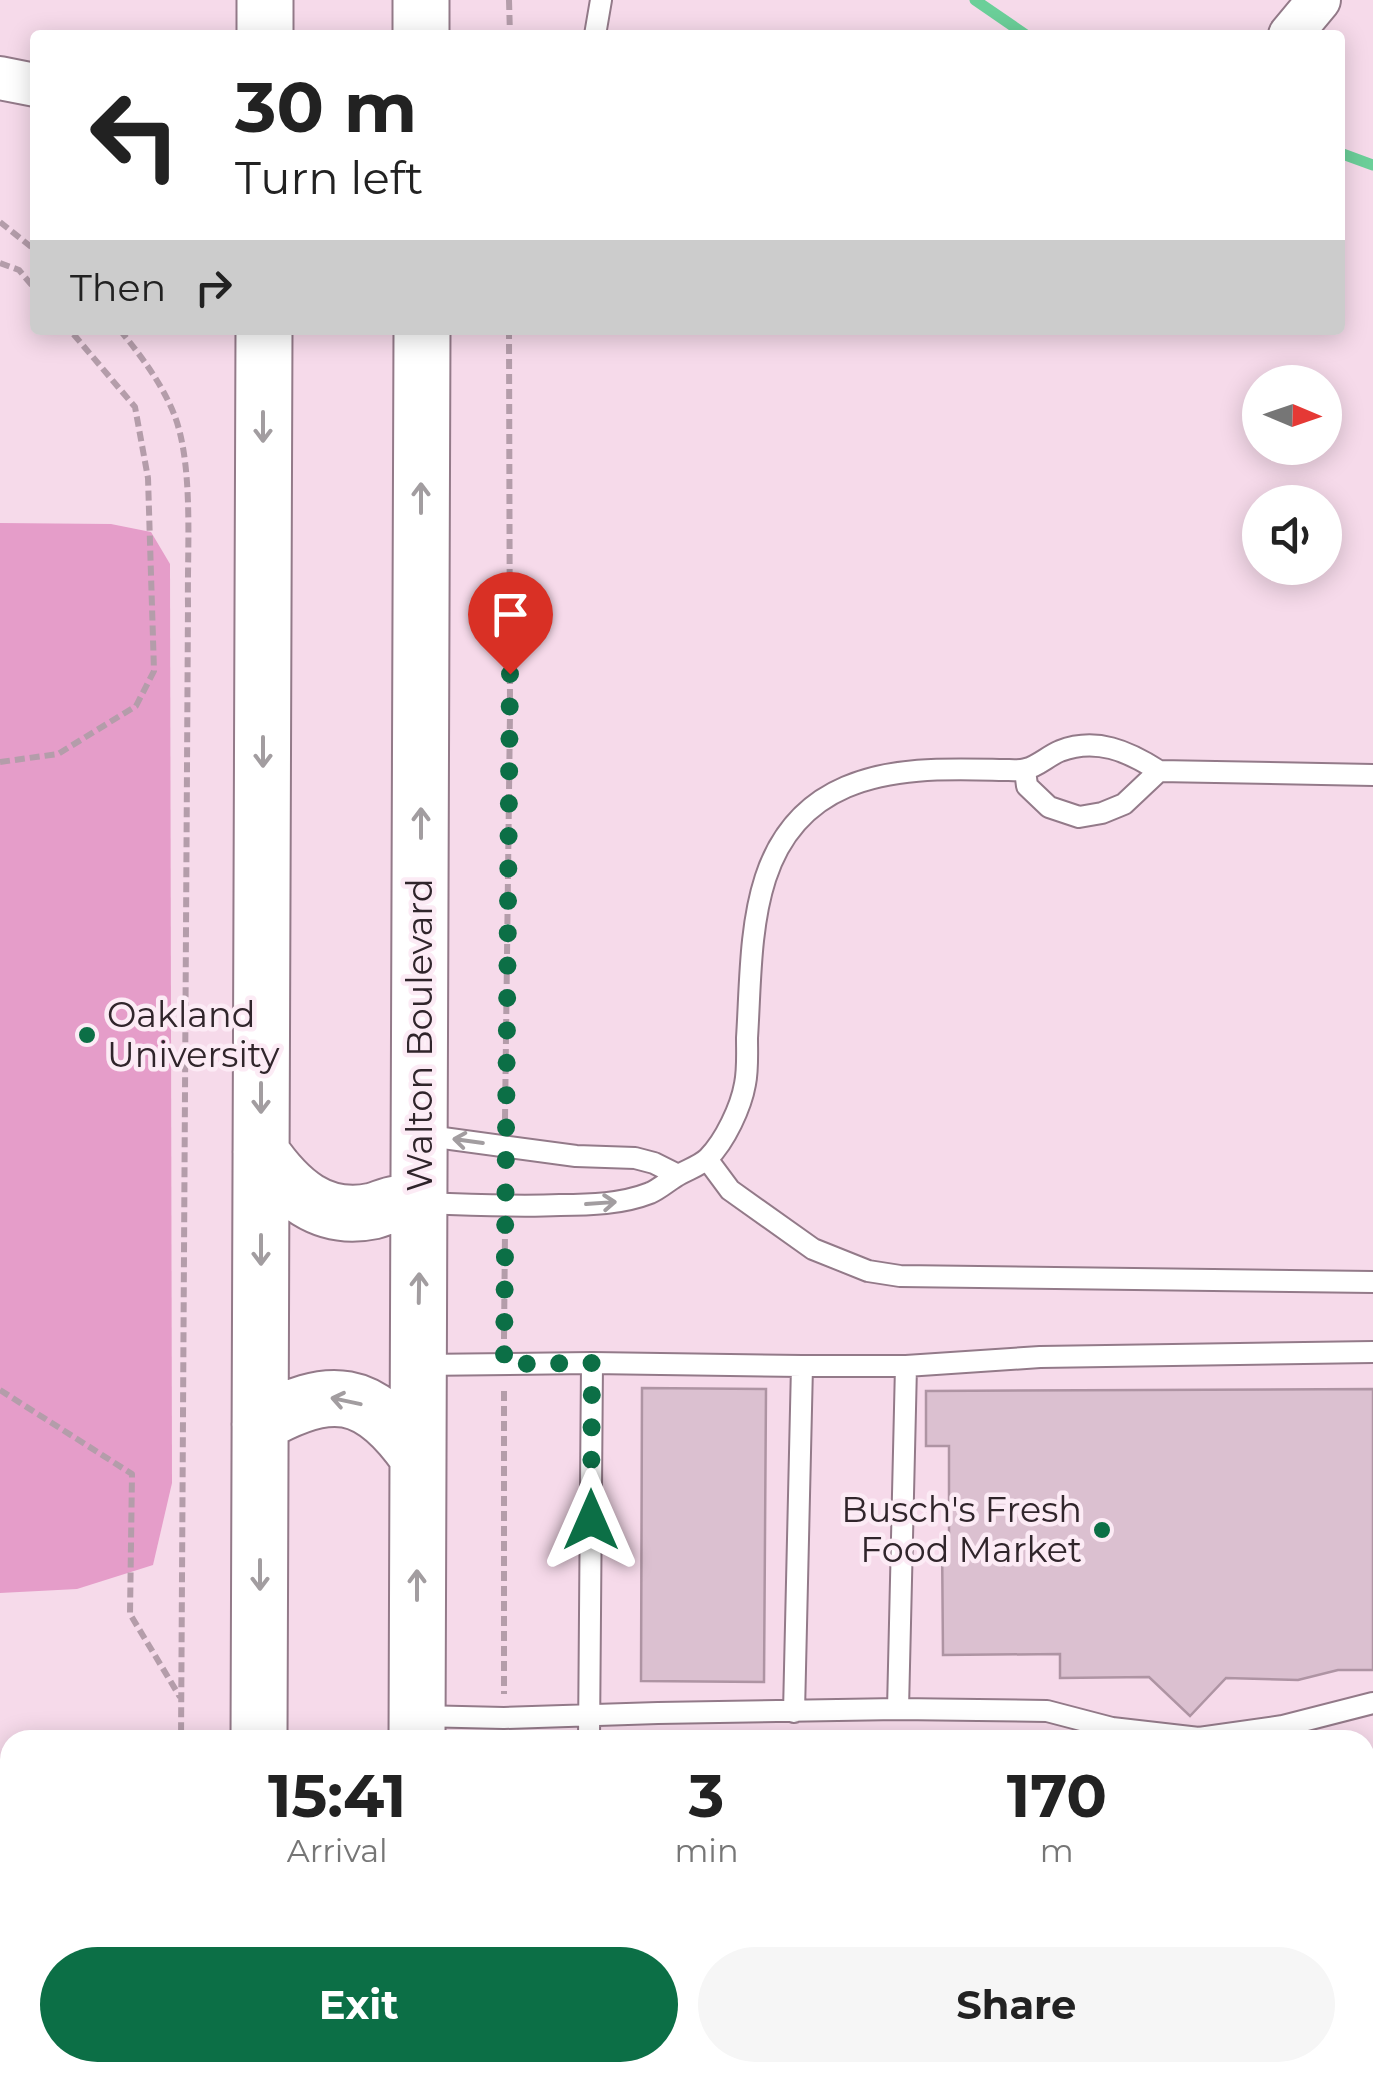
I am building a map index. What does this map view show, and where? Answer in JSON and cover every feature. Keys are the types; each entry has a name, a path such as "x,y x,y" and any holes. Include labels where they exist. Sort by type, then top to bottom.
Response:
{"main road":[{"path":"264,30 265,0"},
{"path":"421,0 421,30"},
{"path":"259,1730 264,335"},
{"name":"Walton Boulevard","path":"417,1728 422,335"},
{"path":"260,1152 297,1195 322,1208 346,1213 371,1212 396,1204 420,1203"},
{"path":"260,1424 302,1402 327,1397 348,1399 370,1407 386,1420 417,1456"}],"street":[{"path":"1294,30 1319,0"},
{"path":"0,78 30,84"}],"lane":[{"path":"596,30 601,0"},
{"path":"420,1203 505,1207 618,1202 653,1192 707,1159 722,1139 745,1084 754,932 760,892 773,854 796,822 846,786 913,771 1025,770 1057,752 1091,746 1135,755 1159,771 1373,774"},
{"path":"1025,770 1027,786 1050,807 1079,817 1124,804 1159,771"},
{"path":"421,1135 576,1156 635,1158 678,1174"},
{"path":"707,1159 730,1190 768,1218 814,1249 868,1271 900,1276 1373,1282"},
{"path":"418,1365 906,1366 1040,1357 1373,1352"},
{"path":"589,1730 592,1363"},
{"path":"794,1712 802,1366"},
{"path":"898,1709 906,1366"},
{"path":"1255,1730 1373,1703"},
{"path":"417,1728 504,1718 898,1709 1046,1710 1129,1730"}],"path":[{"path":"509,0 510,30"},
{"path":"0,222 30,246"},
{"path":"0,262 18,270 30,283"},
{"path":"0,762 58,754 136,706 154,671 148,478 135,407 74,335"},
{"path":"124,335 148,365 174,414 186,458 181,1730"},
{"path":"505,1146 509,335"},
{"path":"504,1718 505,1207"},
{"path":"0,1390 132,1474 130,1614 181,1698"}],"shaded area":[{"name":"Oakland University","path":"0,523 111,524 151,532 170,564 172,1483 153,1565 77,1589 0,1593"}],"building":[{"path":"642,1388 766,1389 764,1682 641,1681"},
{"path":"1373,1389 1373,1670 1338,1670 1298,1680 1226,1678 1190,1716 1149,1677 1060,1678 1060,1654 943,1655 942,1537 949,1537 949,1446 926,1446 926,1391"}],"waterway":[{"path":"975,0 1019,30"},
{"path":"1345,155 1373,165"}],"place":[{"name":"Oakland University","path":"87,1035"},
{"name":"Busch's Fresh Food Market","path":"1102,1530"}],"route":[{"path":"510,674 504,1364 592,1363 591,1520"}]}
